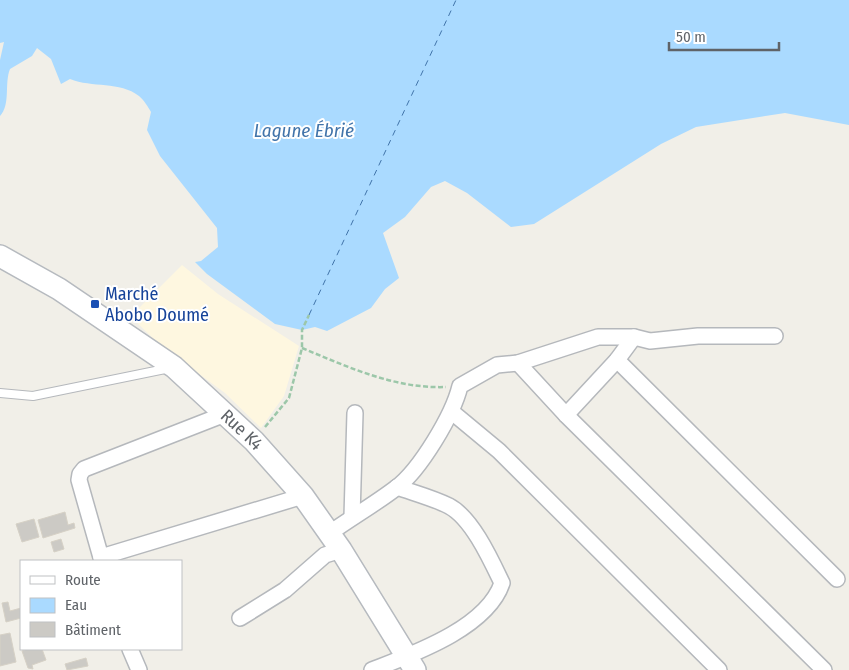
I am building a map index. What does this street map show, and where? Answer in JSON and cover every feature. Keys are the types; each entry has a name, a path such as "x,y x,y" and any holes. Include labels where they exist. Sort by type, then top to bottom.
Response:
{"street":[{"name":"Rue K4","path":"0,256 59,289 174,367 254,441 303,496 336,542 412,663"},
{"path":"240,618 285,590 325,555 352,517 397,487 418,463 452,412 460,386 497,365 518,363 598,337 634,337 650,341 698,336 775,336"},
{"path":"566,415 617,360 634,337"},
{"path":"617,360 837,579"},
{"path":"518,363 566,415 824,670"},
{"path":"452,412 499,451 719,670"},
{"path":"225,414 84,469 80,474 79,480 101,559 303,496"},
{"path":"352,517 355,414"},
{"path":"372,670 412,663 462,631 499,594 502,583 468,524 458,513 449,506 397,487"},
{"path":"130,650 139,670"}],"lane":[{"path":"0,393 33,396 174,367"}],"path":[{"path":"254,441 288,398 302,348 302,330 309,315"},
{"path":"302,348 391,382 422,388 460,386"}],"shaded area":[{"path":"182,265 218,294 299,346 284,396 261,428 225,393 161,346 128,314 139,308"}],"water":[{"name":"Lagune Ébrié","path":"0,0 849,0 849,125 785,113 696,127 661,144 534,224 511,227 467,193 445,181 431,187 405,217 383,233 399,278 385,289 371,308 327,331 315,327 302,330 275,324 207,274 195,262 201,261 218,247 217,228 160,156 147,130 151,112 139,96 131,91 115,86 79,82 70,79 61,84 51,59 37,48 32,56 10,69 5,106 0,116 0,60 4,42 0,43"}],"building":[{"path":"65,512 68,525 74,523 75,528 43,538 38,520"},
{"path":"34,519 39,537 22,542 16,524"},
{"path":"61,539 64,549 54,552 51,542"},
{"path":"8,602 10,611 20,608 20,618 6,622 2,603"},
{"path":"10,633 16,662 0,666 0,635"},
{"path":"42,650 46,660 32,665 33,669 28,668 22,651"},
{"path":"86,658 88,666 67,670 65,664"}],"ferry route":[{"path":"309,315 456,0"}],"place":[{"name":"Marché Abobo Doumé","path":"95,304"}]}
